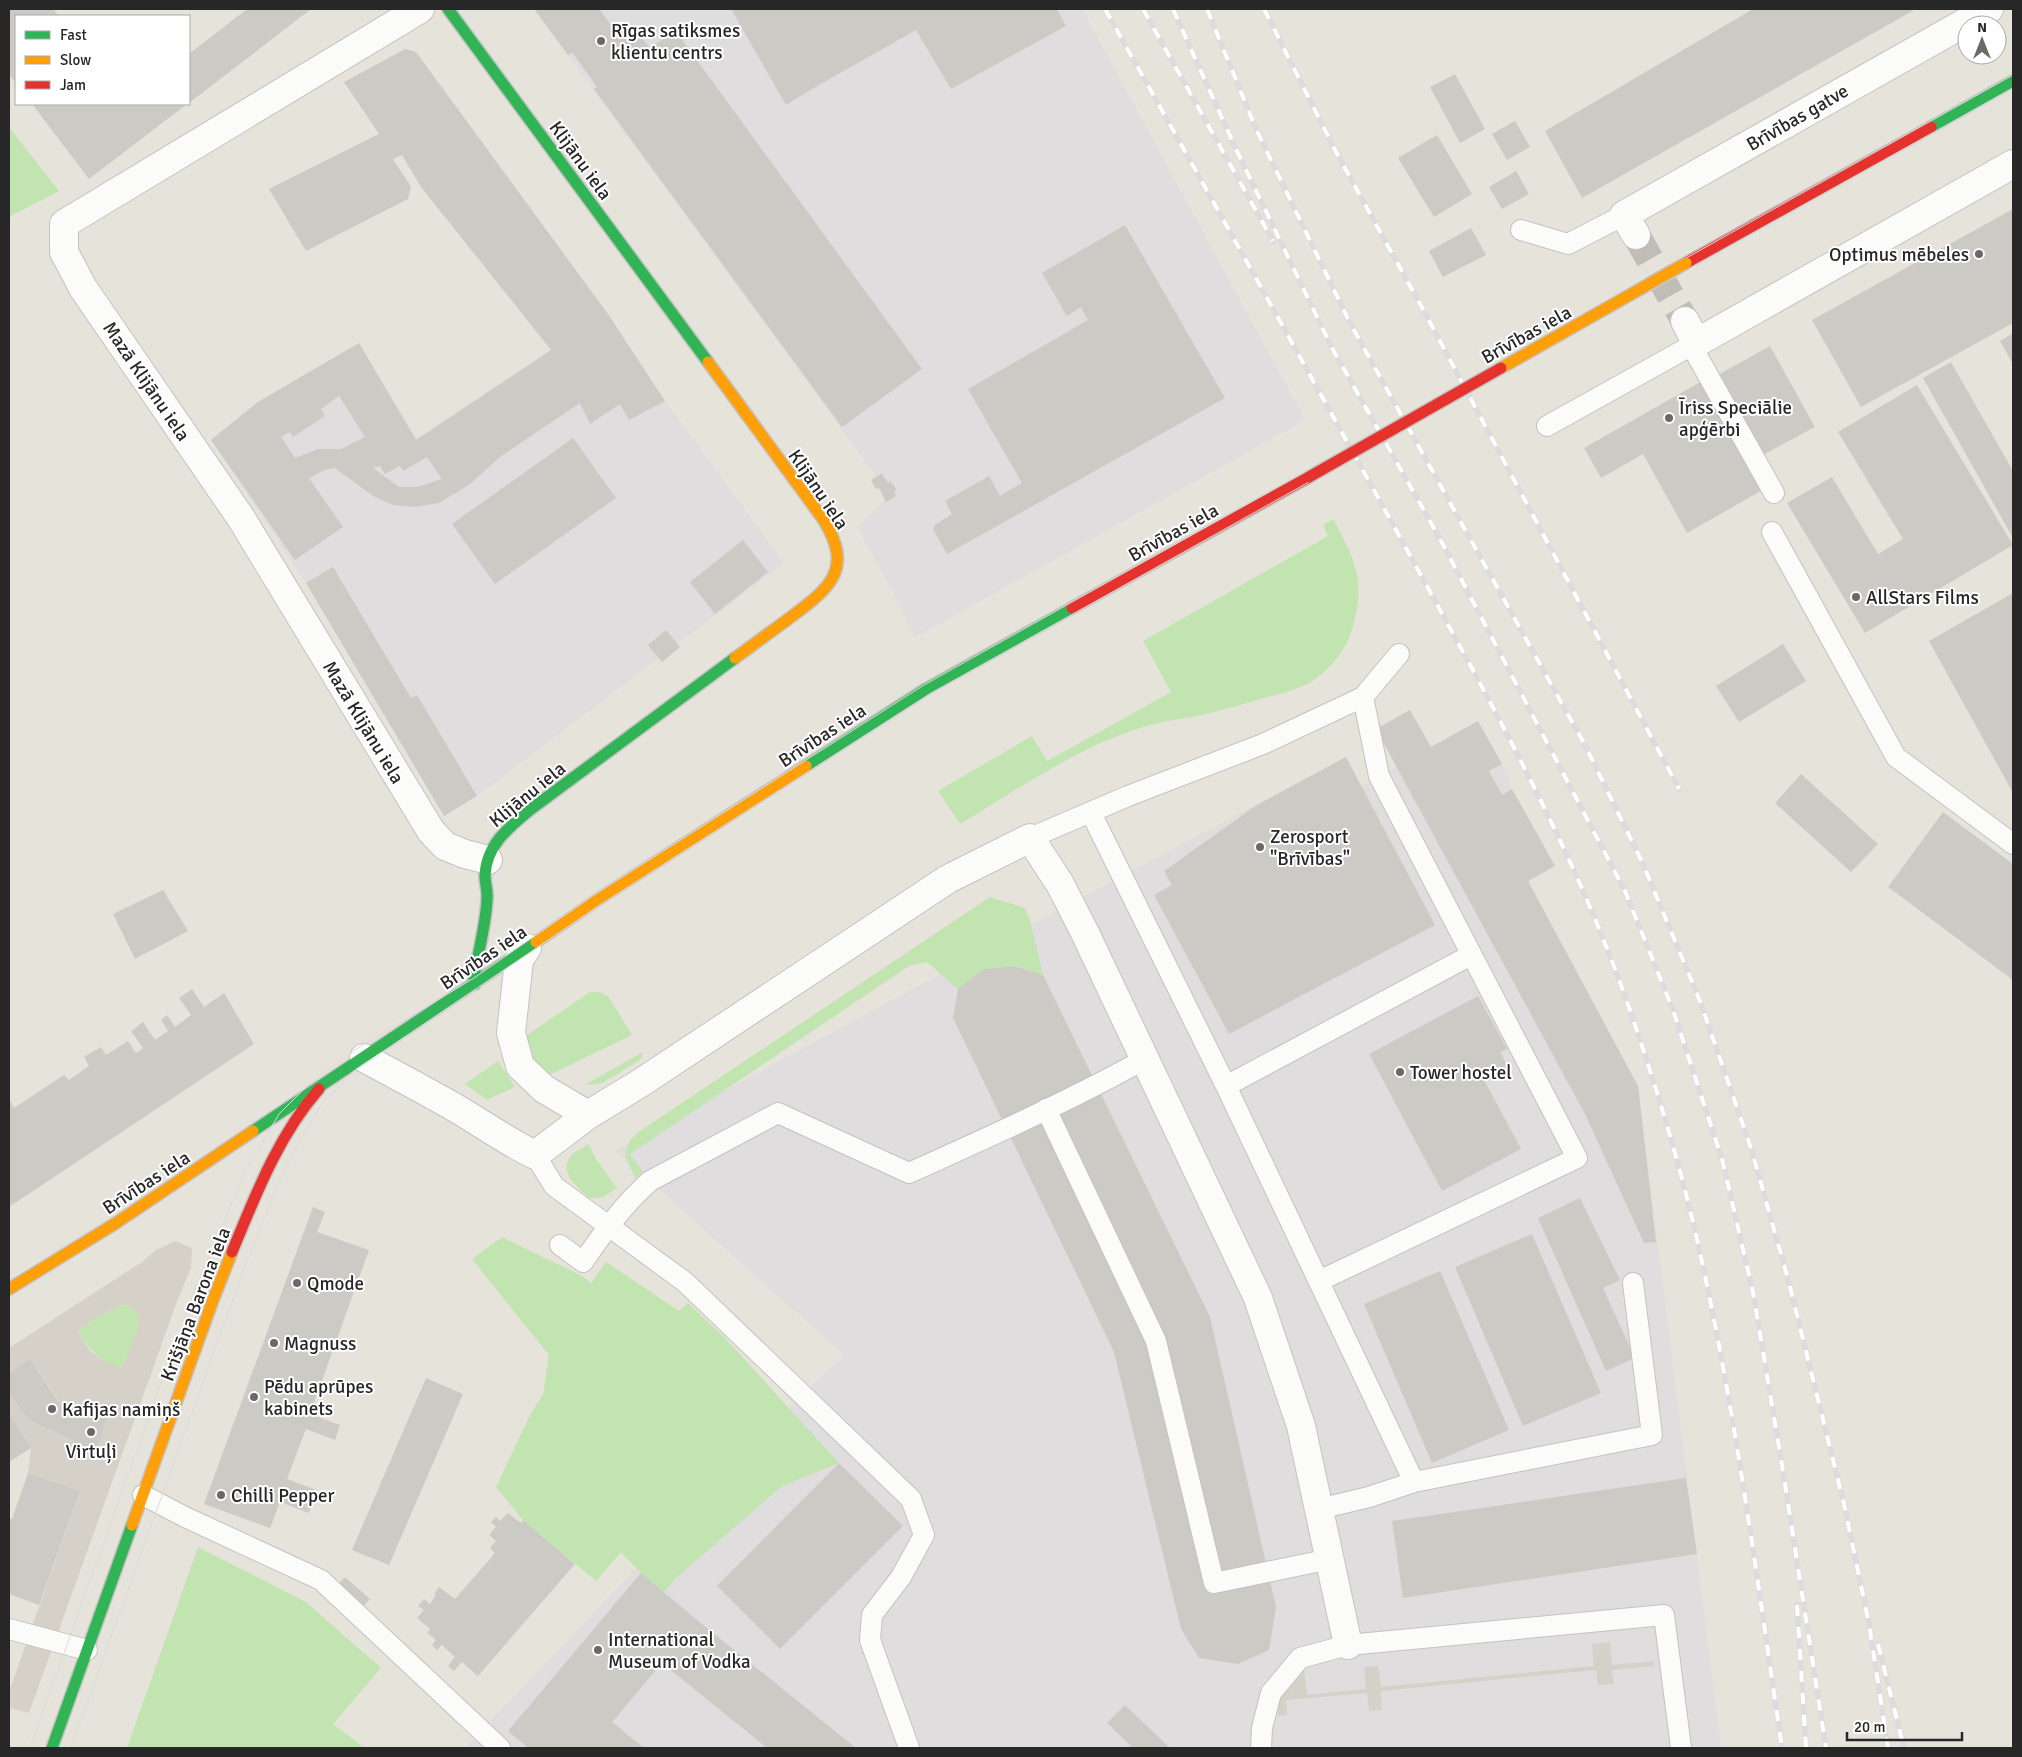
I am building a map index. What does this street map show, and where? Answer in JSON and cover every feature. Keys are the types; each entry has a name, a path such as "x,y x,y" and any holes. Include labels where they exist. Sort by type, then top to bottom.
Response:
{"main road":[{"name":"Klijānu iela","path":"448,9 827,525 837,548 837,567 830,585 811,602 501,834 493,846 485,875 488,900 474,978 475,984"},
{"name":"Brīvības iela","path":"9,1289 116,1223 325,1082 475,984 597,900 926,689 1151,565 2013,81"},
{"name":"Krišjāņa Barona iela","path":"52,1748 213,1300 263,1177 288,1130 304,1105 325,1082"}],"street":[{"name":"Mazā Klijānu iela","path":"420,9 64,224 64,252 83,288 241,518 431,832 445,846 464,854 488,860"},
{"name":"Brīvības gatve","path":"1630,225 1989,9"},
{"path":"1691,336 2013,164"},
{"path":"364,1058 435,1096 514,1145 535,1155 588,1115 642,1082 948,879 1030,838 1060,884 1258,1298 1301,1426 1348,1645"},
{"path":"527,948 519,960 511,1033 520,1066 544,1089 588,1115"}],"lane":[{"path":"1521,230 1568,244 1630,225"},
{"path":"1547,426 1691,336 1774,493"},
{"path":"1772,532 1896,757 2013,844"},
{"path":"1030,838 1128,796 1263,744 1363,697 1399,654"},
{"path":"1319,1282 1577,1158 1379,776 1363,697"},
{"path":"1091,813 1226,1086 1414,1482"},
{"path":"1226,1086 1471,955"},
{"path":"560,1245 583,1262 608,1225 636,1193 650,1181 778,1113 909,1173 1046,1109 1145,1059"},
{"path":"1046,1109 1156,1342 1214,1583 1330,1559"},
{"path":"535,1155 554,1186 684,1282 911,1499 924,1535 901,1577 872,1615 870,1640 909,1748"},
{"path":"1319,1509 1368,1497 1414,1482 1652,1435 1633,1283"},
{"path":"143,1495 185,1517 321,1580 500,1748"},
{"path":"1261,1748 1262,1728 1271,1693 1300,1658 1348,1645 1664,1615 1681,1748"},
{"path":"9,1629 87,1650"}],"shaded area":[{"path":"534,9 1082,9 1305,420 914,638 893,592 857,527 885,500 879,488 876,489 871,480 876,476"},
{"path":"359,343 417,439 551,350 557,359 659,392 784,563 477,796 444,816 306,583 211,440 258,402"},
{"path":"1478,721 1502,764 1512,789 1555,866 1528,882 1638,1086 1721,1748 465,1748 788,1408 844,1355 615,1150 1346,757 1361,786"},
{"path":"175,1241 192,1248 191,1268 179,1296 29,1713 9,1708 9,1692 80,1491 28,1473 31,1448 9,1413 9,1393 29,1420 74,1441 73,1446 95,1454 30,1359 9,1373 9,1348 142,1262 156,1250","holes":["119,1305 127,1305 138,1314 139,1324 122,1369 91,1352 77,1331"]},
{"path":"1610,1642 1612,1665 1654,1661 1654,1666 1612,1670 1614,1684 1598,1685 1596,1670 1381,1691 1382,1710 1369,1711 1367,1693 1286,1700 1287,1715 1278,1716 1277,1702 1304,1670 1307,1695 1366,1689 1364,1667 1378,1666 1381,1687 1594,1666 1592,1644"}],"green space":[{"path":"9,127 59,191 9,217"},
{"path":"1333,519 1347,546 1356,570 1358,582 1357,610 1347,642 1333,663 1321,675 1303,686 1284,693 1202,715 1150,725 1119,735 1072,757 960,824 938,791 1032,736 1047,761 1171,692 1143,641 1328,536 1323,525"},
{"path":"990,897 1025,908 1030,920 1043,975 1014,966 984,969 958,989 927,962 909,966 630,1154 643,1172 635,1178 625,1156 629,1142 637,1133"},
{"path":"590,992 600,992 608,996 632,1035 549,1075 531,1058 526,1036"},
{"path":"643,1052 641,1059 600,1084 584,1085"},
{"path":"498,1061 515,1087 487,1100 465,1084"},
{"path":"588,1144 596,1159 617,1188 603,1197 590,1198 575,1185 568,1174 567,1162 571,1156"},
{"path":"502,1237 580,1275 591,1283 606,1262 679,1311 688,1303 725,1338 839,1463 782,1486 676,1578 664,1592 641,1573 621,1552 596,1581 523,1520 496,1487 530,1415 543,1394 549,1355 472,1259"},
{"path":"119,1305 127,1305 138,1314 139,1324 122,1370 96,1355 77,1331"},
{"path":"198,1547 306,1602 381,1668 333,1724 365,1748 127,1748"}],"building":[{"path":"9,9 53,9 58,15 15,15 15,83 9,74"},
{"path":"247,9 311,9 190,102 190,53"},
{"path":"534,9 599,9 618,34 628,28 633,28 650,48 675,30 922,369 842,427 594,89 597,87 572,52 568,55"},
{"path":"731,9 1057,9 1066,26 951,89 916,30 786,105"},
{"path":"1753,9 1916,9 1582,198 1545,131"},
{"path":"405,49 416,52 608,314 665,401 629,420 620,404 590,424 580,403 500,457 470,484 439,503 415,507 393,505 373,496 335,468 325,470 309,478 343,527 295,560 211,440 258,402 359,343 416,440 551,350 421,187 402,155 393,159 411,187 408,199 306,251 269,189 379,134 344,82","holes":["339,396 365,437 341,449 318,449 295,458 281,437 290,432 293,437 325,416 321,409","427,457 442,479 417,487 399,487 373,468 380,466 385,474 400,466 403,471"]},
{"path":"1455,74 1485,129 1460,143 1430,87"},
{"path":"33,105 186,105 89,179"},
{"path":"1515,121 1530,147 1507,160 1492,134"},
{"path":"1437,135 1472,194 1434,217 1398,158"},
{"path":"1516,171 1529,194 1502,209 1489,187"},
{"path":"2013,209 2013,323 1861,407 1812,320"},
{"path":"1125,225 1225,398 947,554 933,529 935,525 952,514 945,501 989,476 1000,496 1022,483 968,389 1088,320 1081,307 1067,316 1042,273"},
{"path":"1471,228 1486,255 1443,277 1429,251"},
{"path":"2013,333 2013,364 2000,341"},
{"path":"1770,346 1815,427 1761,456 1716,376"},
{"path":"1951,362 2013,471 2013,538 1923,378"},
{"path":"1704,380 1766,488 1687,533 1643,454 1601,478 1584,448"},
{"path":"1917,385 2013,545 1865,633 1787,503 1832,477 1878,554 1903,539 1838,432"},
{"path":"573,438 616,498 495,584 452,524"},
{"path":"882,473 888,483 890,481 897,490 894,492 896,496 886,502 879,488 876,489 871,480"},
{"path":"743,540 768,572 715,614 690,582"},
{"path":"333,567 411,698 417,695 477,796 444,816 306,583"},
{"path":"2013,593 2013,793 1929,641"},
{"path":"666,630 680,647 662,662 648,645"},
{"path":"1783,644 1806,681 1739,722 1716,686"},
{"path":"1410,710 1431,747 1478,721 1502,764 1489,771 1502,795 1512,789 1555,866 1528,881 1638,1086 1656,1242 1644,1243 1585,1114 1376,729"},
{"path":"1346,757 1435,925 1229,1034 1154,895 1172,885 1164,871 1257,805"},
{"path":"1801,774 1878,844 1851,872 1775,803"},
{"path":"1943,812 2013,864 2013,980 1888,887"},
{"path":"163,890 188,931 135,959 113,914"},
{"path":"1014,966 1043,975 1210,1317 1276,1607 1269,1650 1238,1664 1199,1658 1181,1629 1114,1352 953,1018 958,989 984,969"},
{"path":"192,989 204,1007 224,993 254,1044 9,1207 9,1099 14,1108 64,1075 69,1080 89,1066 84,1057 101,1047 106,1055 128,1041 136,1053 143,1048 131,1031 143,1022 155,1040 168,1031 161,1020 167,1015 175,1027 191,1015 179,998"},
{"path":"1478,996 1507,1049 1500,1052 1508,1068 1484,1080 1521,1149 1442,1191 1369,1054"},
{"path":"1580,1198 1620,1280 1603,1288 1635,1358 1606,1371 1538,1218"},
{"path":"313,1207 325,1212 317,1232 369,1250 310,1414 340,1425 335,1440 306,1429 287,1479 317,1490 309,1513 280,1502 270,1528 204,1504"},
{"path":"1532,1234 1601,1393 1523,1426 1455,1267"},
{"path":"1440,1271 1509,1430 1432,1463 1364,1304"},
{"name":"Kafijas namiņš","path":"30,1359 58,1401 107,1417 95,1454 73,1446 74,1441 29,1420 9,1393 9,1373"},
{"path":"426,1378 463,1394 389,1565 352,1550"},
{"path":"9,1413 31,1448 9,1462"},
{"path":"839,1463 903,1526 780,1649 717,1586"},
{"path":"28,1473 80,1491 39,1605 9,1594 9,1518 12,1519"},
{"path":"1686,1478 1697,1554 1403,1598 1392,1521"},
{"path":"508,1513 521,1523 523,1520 575,1564 478,1676 462,1662 454,1671 448,1666 455,1657 442,1645 437,1650 432,1645 436,1640 427,1633 430,1629 417,1618 424,1610 418,1606 424,1599 430,1604 439,1587 455,1599 495,1553 490,1548 496,1541 489,1535 496,1527 491,1522 496,1517 500,1521"},
{"path":"641,1573 856,1748 767,1748 662,1663 612,1722 644,1748 528,1748 508,1731"},
{"path":"345,1577 370,1599 360,1610 335,1588"},
{"path":"1125,1705 1170,1748 1133,1748 1107,1723"}],"tunnel":[{"path":"1636,235 1685,321"}],"tram line":[{"path":"30,1748 193,1294 245,1172 279,1114 311,1082 358,1048 474,978 594,895 924,685 2013,75"},
{"path":"71,1748 242,1274 279,1182 295,1149 321,1105 353,1072 600,905 930,694 2013,88"}],"railway":[{"path":"1105,9 1498,717 1559,837 1612,961 1635,1025 1680,1172 1715,1322 1736,1443 1782,1748"},
{"path":"1143,9 1273,241"},
{"path":"1173,9 1235,147 1332,348 1439,537 1625,891 1673,1010 1722,1159 1753,1292 1826,1748"},
{"path":"1207,9 1256,129 1350,323 1585,745 1643,864 1700,1001 1751,1148 1788,1279 1844,1504 1869,1624 1888,1748"},
{"path":"1264,9 1336,152 1425,313 1679,789"},
{"path":"1797,1605 1806,1748"},
{"path":"1878,1644 1904,1748"}],"traffic: fast":[{"path":"448,9 708,362"},
{"path":"1931,127 2013,81"},
{"path":"806,766 926,689 1072,608"},
{"path":"475,984 474,978 486,909 486,865 494,846 500,838 531,809 735,658"},
{"path":"253,1131 536,942"},
{"path":"52,1748 132,1525"}],"traffic: slow":[{"path":"1501,368 1686,263"},
{"path":"708,362 823,519 837,551 837,564 834,576 827,586 805,606 735,658"},
{"path":"536,942 597,900 806,766"},
{"path":"9,1289 116,1223 253,1131"},
{"path":"132,1525 232,1252"}],"traffic: jam":[{"path":"1686,263 1931,127"},
{"path":"1309,477 1501,368"},
{"path":"1072,608 1309,477"},
{"path":"232,1252 269,1166 291,1126 319,1089"}],"place":[{"name":"Rīgas satiksmes klientu centrs","path":"601,41"},
{"name":"Optimus mēbeles","path":"1979,254"},
{"name":"Īriss Speciālie apģērbi","path":"1669,418"},
{"name":"AllStars Films","path":"1856,597"},
{"name":"Zerosport \"Brīvības\"","path":"1260,847"},
{"name":"Tower hostel","path":"1400,1072"},
{"name":"Qmode","path":"297,1283"},
{"name":"Magnuss","path":"274,1343"},
{"name":"Pēdu aprūpes kabinets","path":"254,1397"},
{"name":"Kafijas namiņš","path":"52,1409"},
{"name":"Virtuļi","path":"91,1432"},
{"name":"Chilli Pepper","path":"221,1495"},
{"name":"International Museum of Vodka","path":"598,1650"}]}
